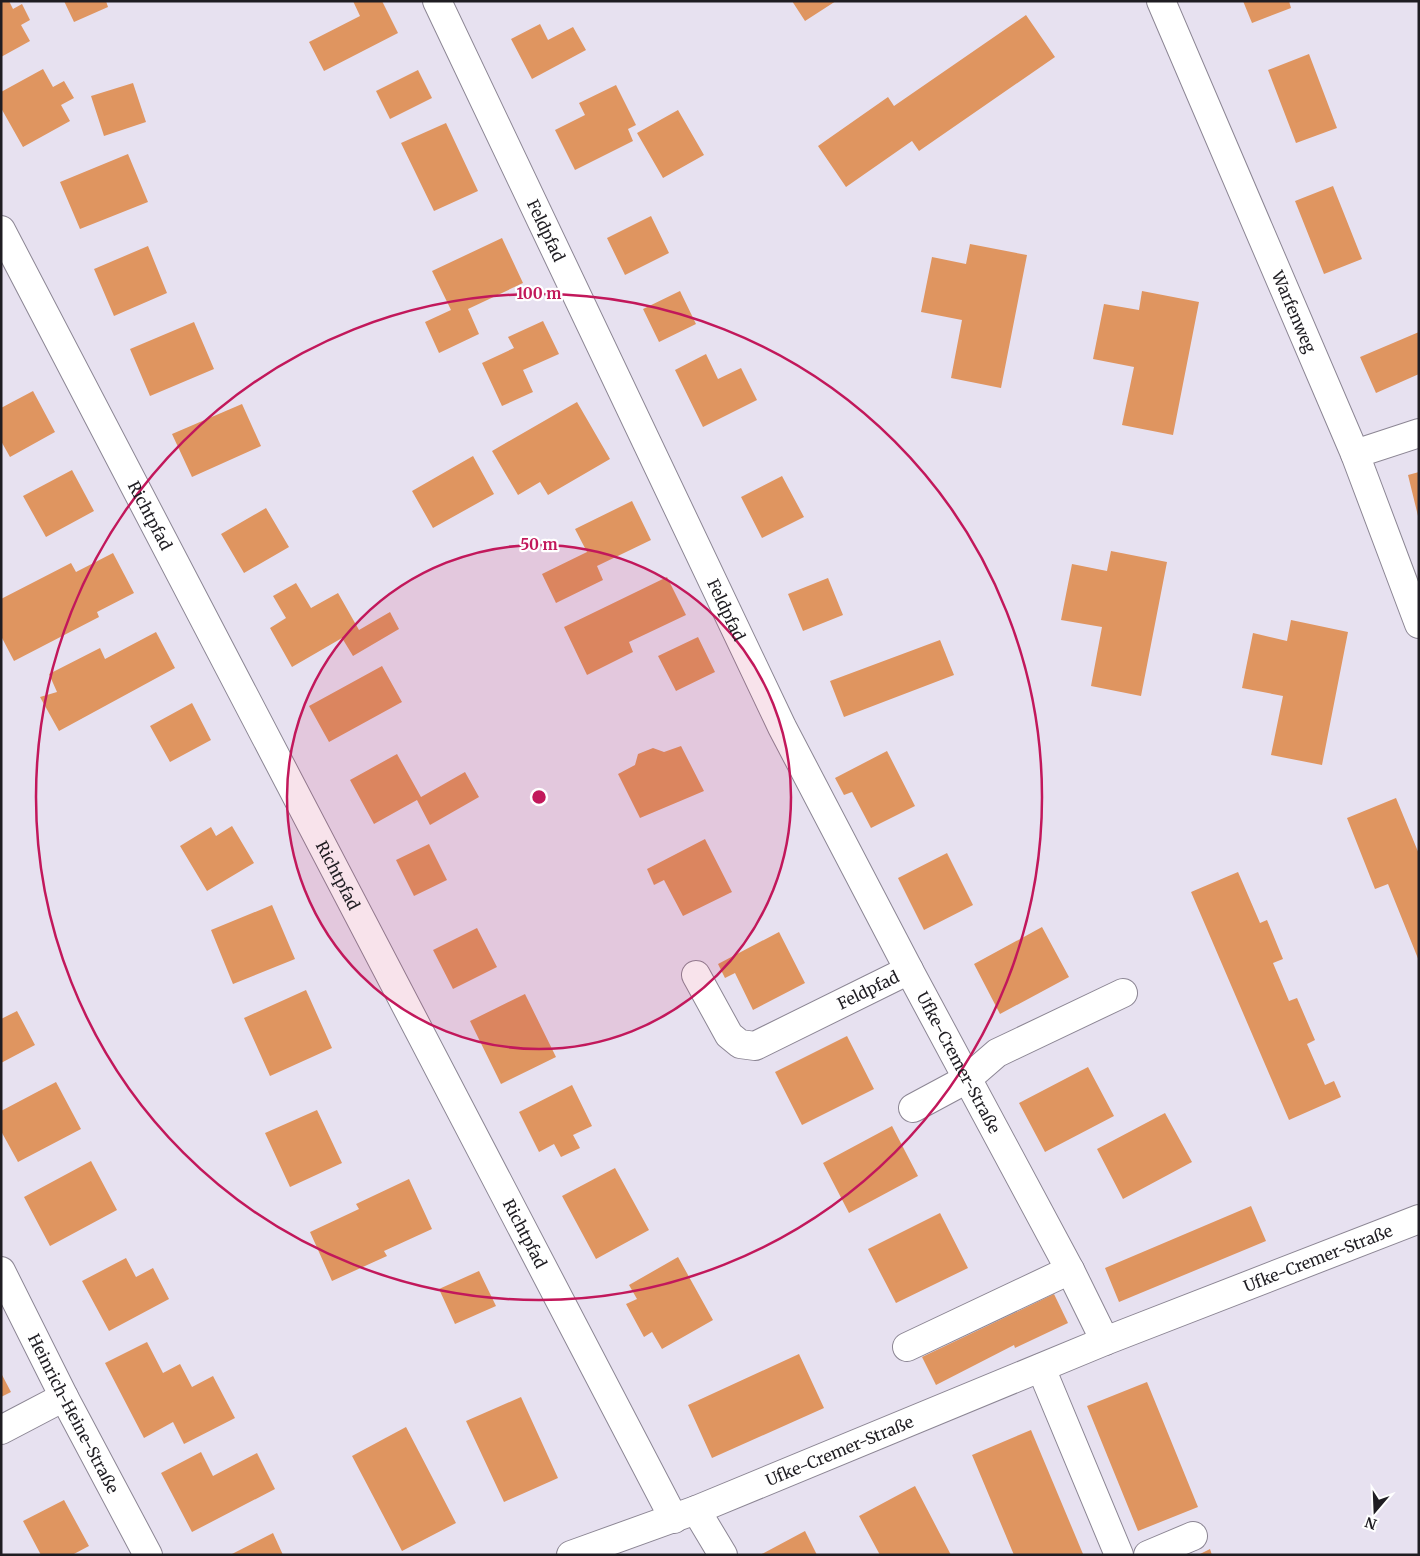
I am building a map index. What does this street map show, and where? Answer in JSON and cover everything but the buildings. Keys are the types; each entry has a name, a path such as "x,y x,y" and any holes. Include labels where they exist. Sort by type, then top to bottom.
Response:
{"street":[{"name":"Feldpfad","path":"437,1 782,727 910,970 755,1046 740,1044 729,1035 696,975"},
{"name":"Warfenweg","path":"1161,1 1355,454 1419,624"},
{"name":"Richtpfad","path":"1,230 685,1515 724,1555"},
{"path":"1355,454 1419,433"},
{"name":"Ufke-Cremer-Straße","path":"910,970 1106,1341"},
{"path":"913,1108 967,1079 996,1053 1123,993"},
{"name":"Ufke-Cremer-Straße","path":"571,1555 685,1515 1106,1341 1419,1219"},
{"path":"907,1347 1070,1270"},
{"name":"Heinrich-Heine-Straße","path":"1,1271 64,1397 148,1555"},
{"path":"1040,1368 1119,1555"},
{"path":"1,1430 64,1397"},
{"path":"1148,1555 1193,1536"}]}
